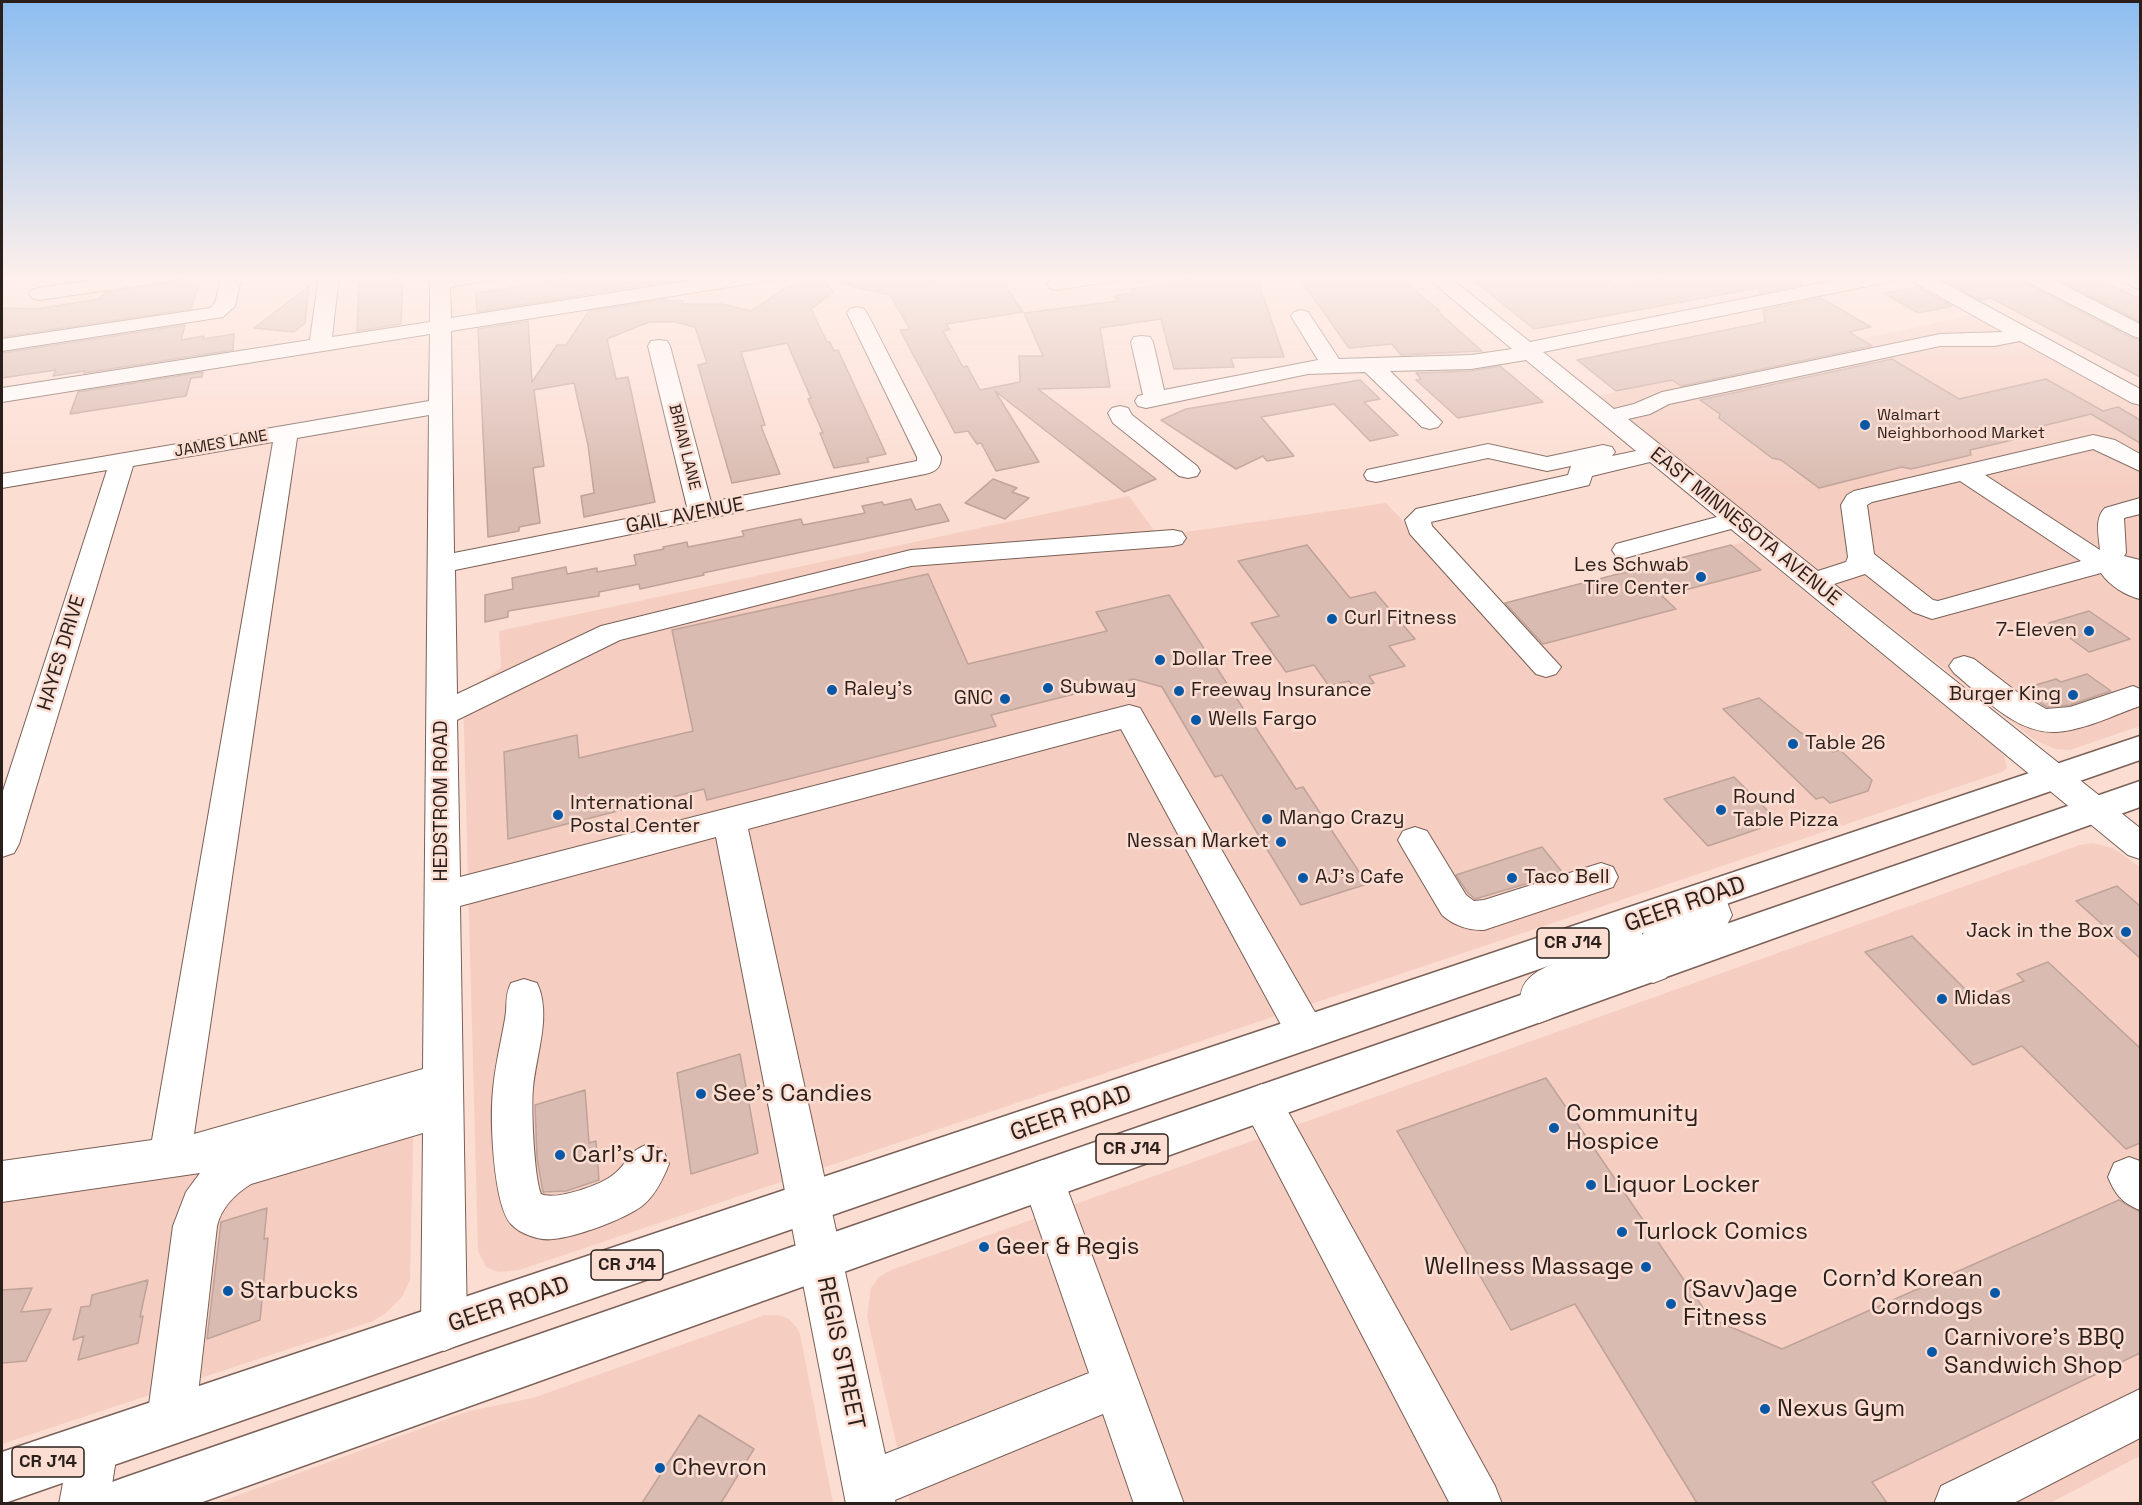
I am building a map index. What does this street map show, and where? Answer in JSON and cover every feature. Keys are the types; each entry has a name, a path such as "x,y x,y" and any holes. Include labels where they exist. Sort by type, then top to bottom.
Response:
{"main road":[{"name":"GEER ROAD","path":"2,1478 2140,748"},
{"name":"CR J14","path":"123,1503 2140,794"}],"street":[{"path":"2,395 319,345"},
{"name":"HEDSTROM ROAD","path":"440,345 444,1328"},
{"name":"GAIL AVENUE","path":"441,564 916,470 928,465 929,457 873,345"},
{"path":"1143,345 1151,400 1142,412 1120,413 1121,418 1188,471"},
{"path":"1319,345 1332,365"},
{"name":"EAST MINNESOTA AVENUE","path":"1521,345 2140,846"},
{"path":"1151,400 1308,368 1332,365 1483,361 1545,345"},
{"path":"1609,417 1642,410 1662,399 1915,345"},
{"path":"2043,345 2140,398"},
{"name":"BRIAN LANE","path":"659,346 701,513"},
{"path":"1370,364 1430,422"},
{"name":"JAMES LANE","path":"2,481 440,406"},
{"path":"170,1158 286,432"},
{"path":"1813,581 1854,570 1859,565 1861,557 1854,507 1856,500 1863,496 2096,441 2140,464"},
{"path":"1376,475 1488,451 1547,464 1648,448"},
{"path":"1546,667 1419,528 1418,520 1425,514 1580,480 1580,471 1648,448"},
{"name":"HAYES DRIVE","path":"2,844 122,461"},
{"path":"1964,472 2106,563 2115,573 2140,590"},
{"path":"2106,563 2113,553 2111,516 2114,513 2140,506"},
{"path":"1625,550 1737,520"},
{"path":"442,714 611,633 910,558 1173,538"},
{"path":"1861,557 1923,606 1934,610 2106,563 2131,566 2140,572"},
{"path":"1964,666 2025,713 2044,720 2057,721 2133,697"},
{"path":"442,896 1128,716 1306,1033"},
{"name":"REGIS STREET","path":"729,820 869,1495"},
{"path":"1415,840 1454,905 1475,916 1601,877"},
{"path":"1653,967 1651,950 1660,940 1714,915 1709,896"},
{"path":"1539,1006 1538,993 1546,983 1588,969 1616,955 1624,948 1624,925"},
{"path":"524,995 525,1014 513,1088 513,1106 518,1189 525,1208 536,1216 552,1218 600,1205 627,1191 648,1164"},
{"path":"2,1181 170,1158 443,1095"},
{"path":"171,1420 195,1226 212,1189 225,1177 242,1167 443,1095"},
{"path":"1262,1103 1477,1503"},
{"path":"1043,1180 1159,1503"},
{"path":"869,1495 1117,1385"},
{"path":"1959,1503 2140,1413"},
{"path":"84,1503 94,1446"}],"shaded area":[{"path":"1833,345 2027,345 2140,408 2140,726 2070,750 2055,749 2033,739 1599,396"},
{"path":"1129,496 1158,536 1386,503 1485,608 1744,542 1997,749 2004,756 2007,768 2002,772 519,1270 498,1272 486,1267 478,1251 463,692 501,668 499,631"},
{"path":"2093,843 2113,848 2140,867 2140,1456 2050,1503 910,1503 867,1317 871,1288 879,1277 891,1270 2080,845"},
{"path":"414,1103 410,1280 402,1297 386,1313 373,1321 2,1444 2,1193 190,1170"},
{"path":"765,1315 778,1315 789,1319 800,1334 833,1503 214,1504 469,1411 533,1398"}],"building":[{"path":"53,345 233,345 233,350 84,373 85,371 53,376 56,370 2,378 2,353"},
{"path":"479,345 530,345 532,382 557,345 608,345 616,379 628,377 655,502 584,517 581,496 594,493 588,445 574,383 534,390 544,466 533,468 540,523 519,527 519,531 488,537"},
{"path":"701,345 776,345 741,352 765,425 761,426 780,474 732,483 698,365 707,363"},
{"path":"788,345 831,345 834,351 838,350 886,454 867,458 869,462 834,468 820,433 823,433 808,399 811,398"},
{"path":"908,345 951,345 963,367 967,366 980,390 1020,382 1019,356 1043,356 1038,345 1103,345 1110,387 1038,389 1156,479 1124,492 995,391 1039,462 996,471 981,443 977,444 968,431 955,433"},
{"path":"1168,345 1280,345 1284,357 1231,358 1234,367 1174,369"},
{"path":"1347,345 1379,345 1349,348"},
{"path":"1393,345 1476,345 1482,351 1401,355"},
{"path":"1650,345 1872,346 1681,386 1672,380 1616,391 1577,360"},
{"path":"2080,345 2140,345 2140,377"},
{"name":"Walmart Neighborhood Market","path":"1892,359 1959,399 2046,379 2103,411 2118,407 2140,420 2140,443 2091,414 2014,433 2021,438 1970,450 1971,455 1911,469 1902,467 1819,488 1781,460 1772,458 1719,418 1720,414 1700,400"},
{"path":"1500,366 1543,402 1458,418 1416,380 1421,379 1416,373 1471,371"},
{"path":"203,372 202,377 191,378 186,396 70,414 78,392"},
{"path":"1360,380 1380,399 1364,402 1398,435 1370,441 1334,404 1261,417 1294,456 1267,461 1263,456 1236,469 1161,420 1186,409"},
{"path":"993,479 1017,488 1012,492 1029,498 1005,519 965,503"},
{"path":"911,499 916,510 940,504 949,521 703,573 704,575 640,589 639,584 599,592 599,596 508,611 508,617 485,622 485,595 513,589 512,578 566,567 567,574 597,568 597,572 636,565 634,555 664,549 663,547 687,542 688,547 744,536 742,531 801,519 803,525 865,513 862,506 882,502 884,505"},
{"name":"Curl Fitness","path":"1307,545 1350,598 1375,592 1415,639 1389,646 1405,666 1369,676 1374,683 1355,688 1349,681 1329,686 1314,665 1286,672 1251,623 1279,616 1238,561"},
{"path":"1731,545 1761,570 1662,596 1676,609 1543,644 1505,603"},
{"path":"928,574 968,664 1107,631 1096,612 1169,595 1296,789 1303,787 1367,884 1301,905 1222,775 1215,777 1162,687 1134,679 991,715 996,726 707,800 704,789 508,839 504,752 577,735 579,758 693,731 672,630"},
{"name":"7-Eleven","path":"2089,611 2130,639 2089,652 2049,623"},
{"name":"Burger King","path":"2087,674 2111,691 2070,705 2047,707 2028,696 2037,693 2029,687 2056,679 2061,682"},
{"name":"Table 26","path":"1759,698 1801,733 1819,739 1833,752 1840,750 1872,780 1868,791 1830,803 1823,797 1816,799 1723,709"},
{"name":"Round Table Pizza","path":"1734,777 1779,822 1708,846 1664,799"},
{"name":"Taco Bell","path":"1542,847 1563,873 1475,899 1456,875"},
{"name":"Jack in the Box","path":"2117,886 2140,906 2140,958 2076,901"},
{"path":"1912,936 1976,1000 2024,981 2017,974 2048,962 2140,1048 2140,1143 2126,1149 2022,1046 1973,1065 1865,952"},
{"path":"740,1054 758,1153 691,1174 677,1073"},
{"path":"1546,1078 1710,1318 1782,1349 2119,1200 2140,1212 2140,1353 1872,1482 1887,1503 1697,1503 1575,1304 1511,1330 1397,1131"},
{"name":"Carl's Jr.","path":"585,1090 589,1143 596,1141 599,1180 566,1191 543,1192 537,1158 535,1105"},
{"name":"Starbucks","path":"267,1208 264,1239 268,1238 260,1320 207,1339 221,1222"},
{"path":"148,1280 140,1317 143,1316 138,1343 78,1360 84,1336 73,1340 81,1307 90,1306 92,1295"},
{"path":"32,1288 21,1312 51,1309 26,1361 2,1363 2,1290"},
{"path":"699,1415 754,1449 721,1503 642,1503"}],"place":[{"name":"Walmart Neighborhood Market","path":"1865,425"},
{"name":"Les Schwab Tire Center","path":"1701,577"},
{"name":"Curl Fitness","path":"1332,619"},
{"name":"7-Eleven","path":"2089,631"},
{"name":"Dollar Tree","path":"1160,660"},
{"name":"Subway","path":"1048,688"},
{"name":"Raley's","path":"832,690"},
{"name":"Freeway Insurance","path":"1179,691"},
{"name":"Burger King","path":"2073,695"},
{"name":"GNC","path":"1005,699"},
{"name":"Wells Fargo","path":"1196,720"},
{"name":"Table 26","path":"1793,744"},
{"name":"Round Table Pizza","path":"1721,810"},
{"name":"International Postal Center","path":"558,815"},
{"name":"Mango Crazy","path":"1267,819"},
{"name":"Nessan Market","path":"1281,842"},
{"name":"AJ's Cafe","path":"1303,878"},
{"name":"Taco Bell","path":"1512,878"},
{"name":"Jack in the Box","path":"2126,932"},
{"name":"Midas","path":"1942,999"},
{"name":"See's Candies","path":"701,1094"},
{"name":"Community Hospice","path":"1554,1128"},
{"name":"Carl's Jr.","path":"560,1155"},
{"name":"Liquor Locker","path":"1591,1185"},
{"name":"Turlock Comics","path":"1622,1232"},
{"name":"Geer & Regis","path":"984,1247"},
{"name":"Wellness Massage","path":"1646,1267"},
{"name":"Starbucks","path":"228,1291"},
{"name":"Corn'd Korean Corndogs","path":"1995,1293"},
{"name":"(Savv)age Fitness","path":"1671,1304"},
{"name":"Carnivore's BBQ Sandwich Shop","path":"1932,1352"},
{"name":"Nexus Gym","path":"1765,1409"},
{"name":"Chevron","path":"660,1468"}]}
